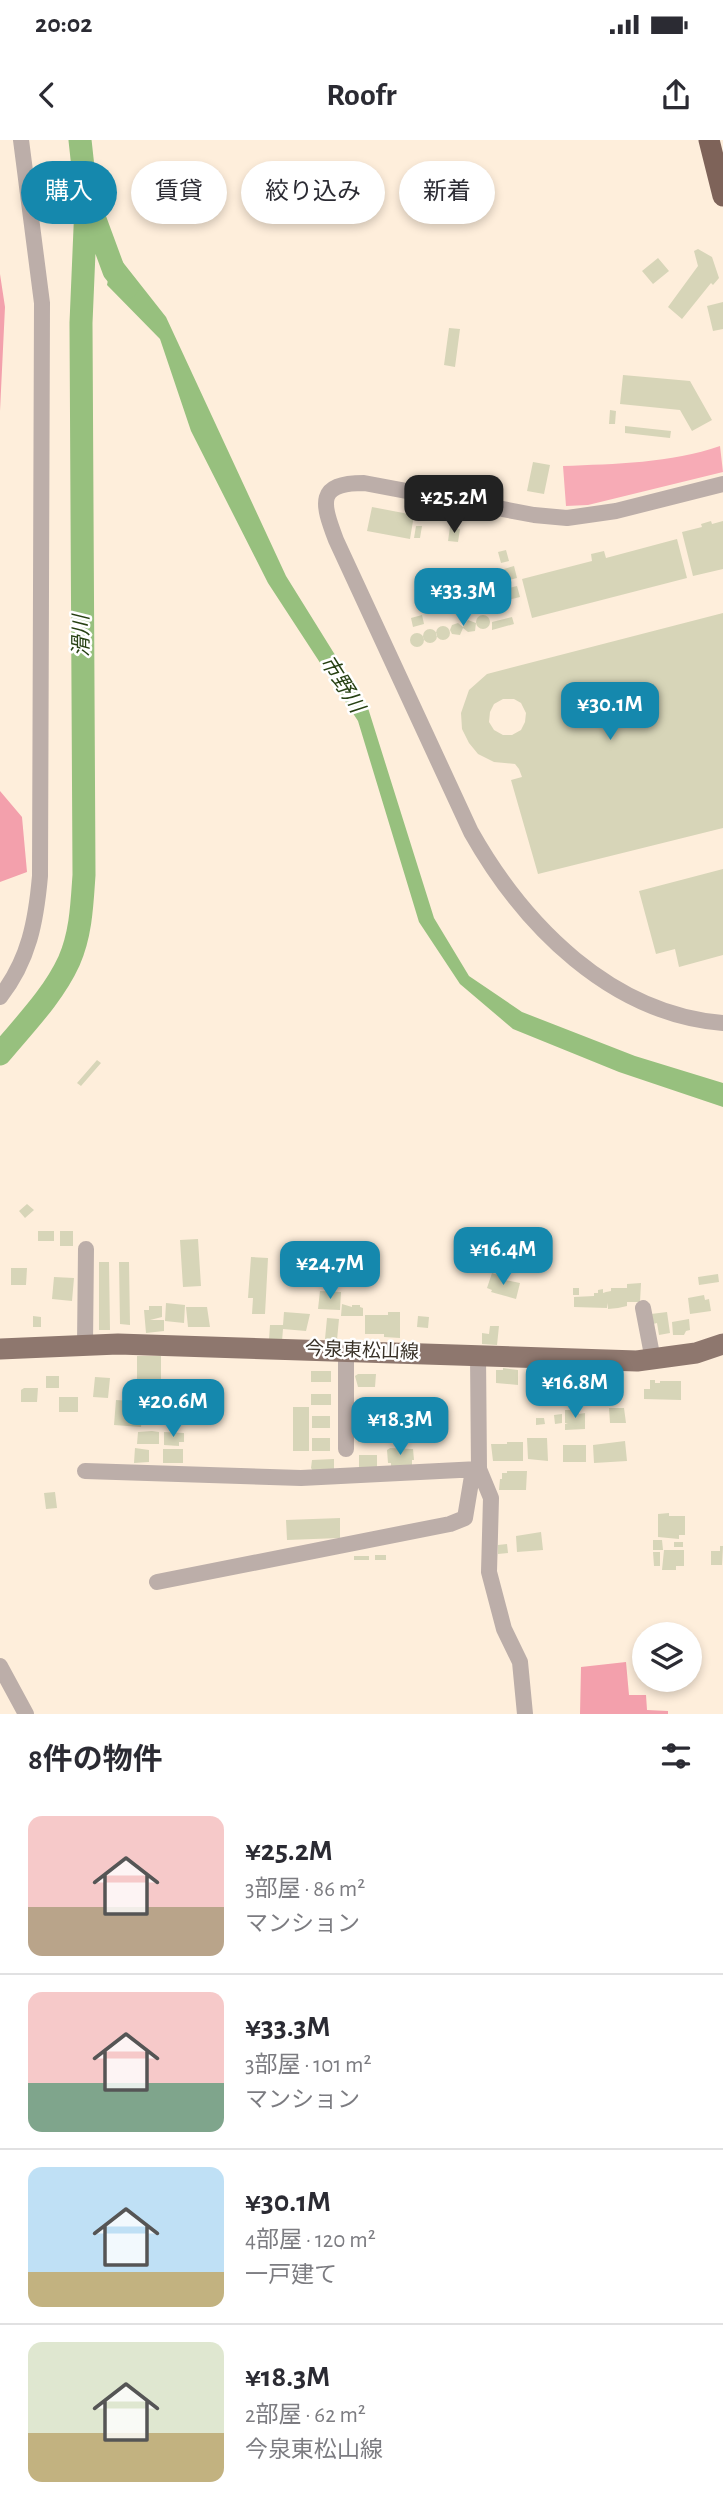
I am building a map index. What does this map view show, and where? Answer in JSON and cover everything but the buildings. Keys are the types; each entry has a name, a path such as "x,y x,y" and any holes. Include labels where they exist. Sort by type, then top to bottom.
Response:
{"highway":[{"path":"709,140 723,196"},
{"path":"721,140 723,149"}],"main road":[{"name":"今泉東松山線","path":"0,1349 85,1345 653,1360 696,1353 723,1344"}],"street":[{"path":"0,997 26,953 37,916 40,876 41,303 21,140"},
{"path":"723,484 582,517 534,515 364,483 334,486 326,503 337,540 471,832 513,898 558,946 622,991 674,1015 723,1023"},
{"path":"85,1345 86,1249"},
{"path":"643,1308 653,1360"},
{"path":"346,1351 346,1449"},
{"path":"157,1582 450,1524 465,1518 476,1469 478,1354"},
{"path":"85,1471 301,1478 476,1469"},
{"path":"476,1469 491,1499 489,1572 505,1629 520,1662 525,1714"},
{"path":"0,1666 26,1714"}],"shaded area":[{"path":"0,274 5,307 0,411"},
{"path":"720,446 723,472 588,505 566,506 563,466 663,459"},
{"path":"0,791 22,817 27,872 0,882"},
{"path":"626,1662 629,1695 646,1695 647,1710 668,1711 668,1714 580,1714 581,1667"}],"water":[{"path":"114,251 166,317 286,576 368,708 434,918 469,976 522,1012 635,1056 723,1083 723,1107 619,1072 513,1029 460,984 419,922 358,721 268,583 191,431 160,339 107,285"}],"waterway":[{"name":"市野川","path":"80,140 86,195 114,271 127,287"},
{"name":"滑川","path":"0,1054 38,1010 62,974 76,940 82,908 81,323 85,224"}]}
